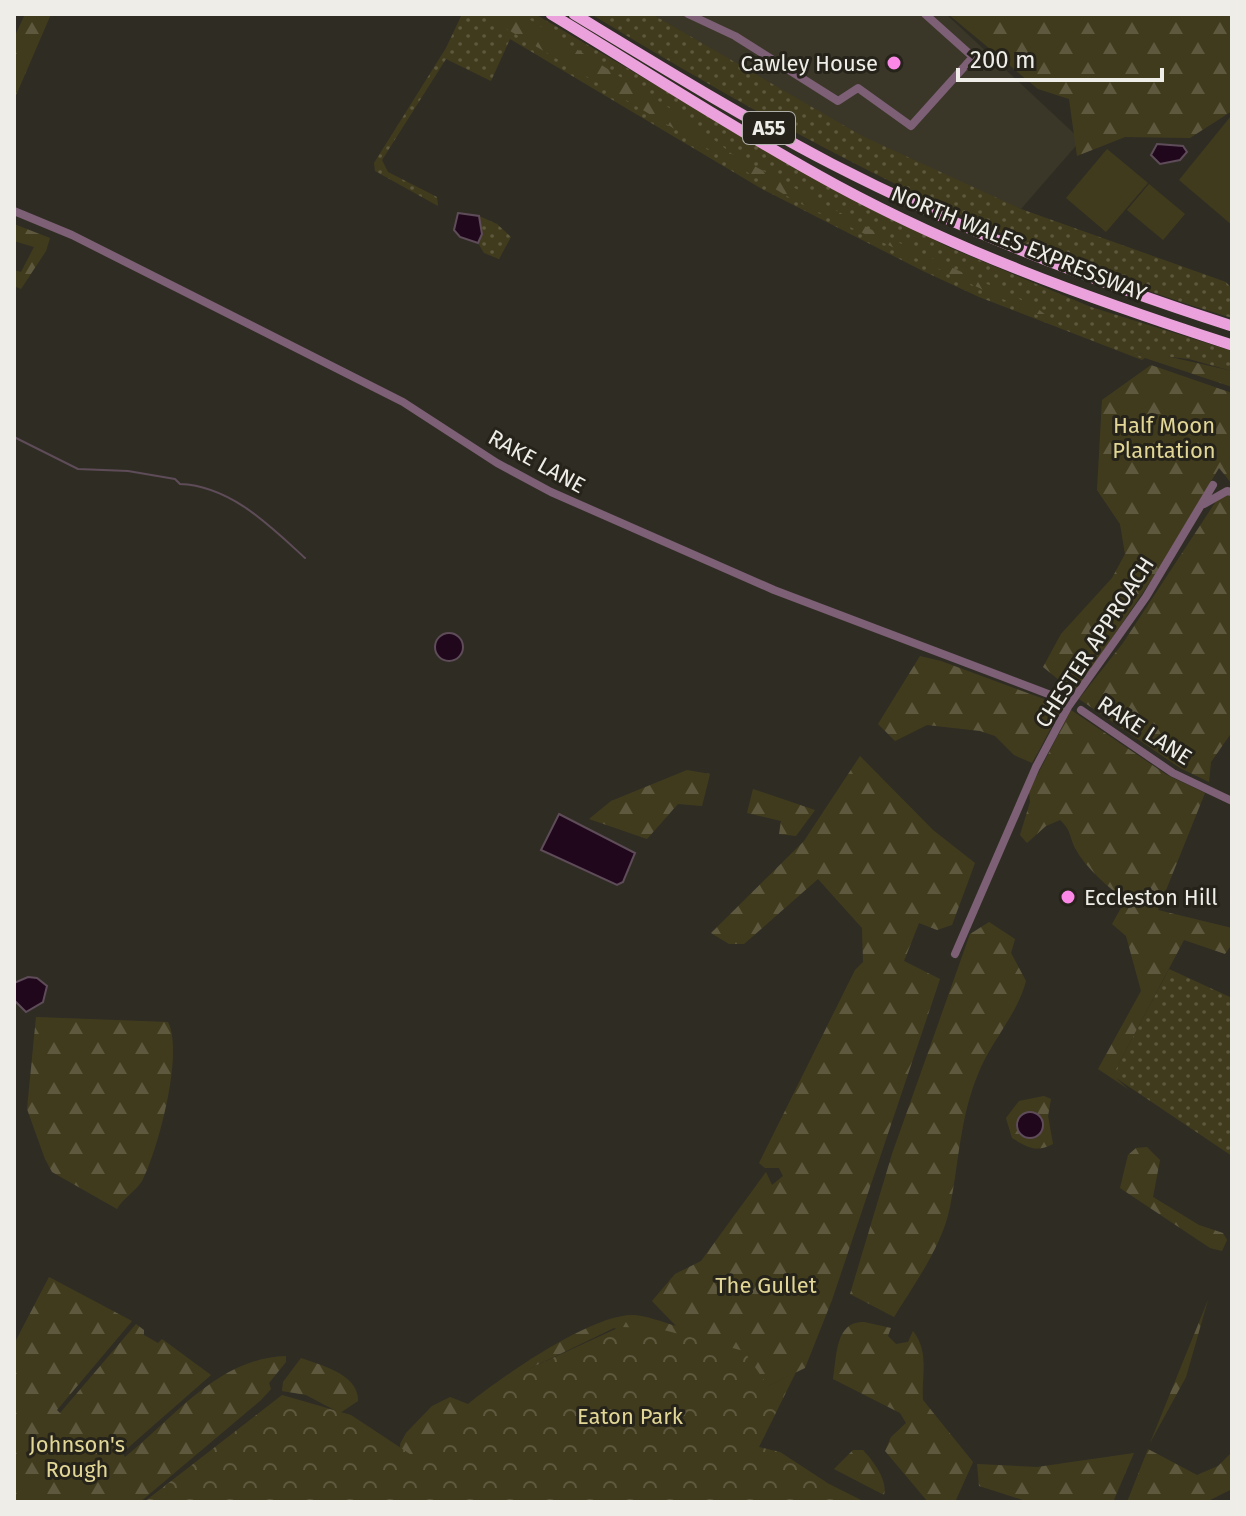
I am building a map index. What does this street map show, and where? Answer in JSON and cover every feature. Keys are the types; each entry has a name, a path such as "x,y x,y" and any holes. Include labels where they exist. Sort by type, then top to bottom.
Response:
{"highway":[{"name":"NORTH WALES EXPRESSWAY","path":"551,14 817,175 902,218 1092,298 1232,345"},
{"name":"NORTH WALES EXPRESSWAY","path":"574,14 830,163 905,200 1090,278 1232,326"}],"street":[{"path":"688,14 735,36 838,101 858,88 911,126 973,57 925,14"},
{"name":"RAKE LANE","path":"14,211 72,235 403,402 497,463 551,492 784,594 1064,700"},
{"name":"CHESTER APPROACH","path":"955,954 1036,767 1068,707 1146,597 1213,485"},
{"path":"1201,506 1216,496 1232,492"},
{"name":"RAKE LANE","path":"1081,710 1173,773 1232,801"}],"shaded area":[{"path":"652,14 946,14 1081,140 1021,209 861,136"},
{"path":"1157,144 1183,146 1187,152 1180,160 1160,164 1151,155"},
{"path":"458,213 479,216 482,234 478,243 460,237 454,230"},
{"path":"449,633 459,637 463,647 459,657 449,661 439,657 435,647 439,637"},
{"path":"559,814 635,853 623,882 617,885 541,850"},
{"path":"28,977 37,978 47,986 43,1002 26,1012 14,1000 14,983"},
{"path":"1030,1112 1039,1116 1043,1125 1039,1134 1030,1138 1021,1134 1017,1125 1021,1116"}],"green space":[{"path":"25,14 51,14 14,100 14,38"},
{"path":"462,14 535,14 805,173 948,247 1091,307 1232,351 1232,371 1189,359 1136,353 1145,358 1142,360 979,297 762,189 510,39 491,81 446,59 382,160 388,172 437,197 438,206 375,171 374,163 446,48"},
{"path":"521,14 693,123 732,154 874,231 1034,306 1062,327 797,202 490,19 489,15"},
{"path":"591,14 652,14 862,136 1021,209 1226,282 1232,289 1232,318 1063,259 902,187 745,105"},
{"path":"948,14 1232,14 1232,111 1190,138 1125,137 1077,156 1069,99 1038,89"},
{"path":"1232,118 1232,225 1179,180"},
{"path":"1107,149 1148,183 1106,232 1066,198"},
{"path":"1149,184 1185,214 1163,240 1127,210"},
{"path":"479,216 497,224 511,237 499,259 484,253 478,243 482,234"},
{"path":"14,224 50,238 46,251 21,289 14,286 14,270 21,272 34,247 14,241"},
{"path":"1153,353 1232,371 1232,387 1133,354"},
{"name":"Half Moon Plantation","path":"1151,365 1232,393 1232,484 1219,468 1156,573 1075,693 1043,667 1061,634 1112,578 1125,554 1120,524 1097,490 1102,400"},
{"path":"1224,489 1232,493 1232,732 1211,762 1209,782 1180,768 1079,699 1123,643"},
{"path":"920,656 1063,706 1032,763 1014,755 995,736 980,731 927,725 895,741 878,724"},
{"path":"1071,710 1167,775 1205,793 1158,910 1232,928 1232,944 1225,954 1184,940 1116,1069 1116,1078 1128,1089 1098,1069 1141,991 1126,936 1112,924 1125,901 1085,863 1060,820 1046,826 1027,843 1020,835 1030,802 1029,791"},
{"name":"The Gullet","path":"860,756 933,830 975,863 952,925 937,930 919,923 904,961 940,979 832,1300 805,1368 768,1386 614,1328 531,1368 430,1486 401,1454 400,1444 406,1433 432,1406 450,1397 468,1404 547,1349 593,1325 633,1315 676,1326 652,1301 675,1274 701,1261 766,1172 772,1185 783,1176 779,1168 765,1168 759,1163 855,970 863,962 862,928 818,879 744,944 729,944 711,933 804,841"},
{"path":"687,770 710,774 702,806 678,804 647,839 589,819 611,801"},
{"path":"753,789 815,810 796,836 779,834 781,821 747,813"},
{"path":"989,922 1015,939 1011,953 1026,981 1017,1005 983,1062 972,1090 950,1207 941,1236 894,1317 850,1294 892,1154 970,934"},
{"path":"1169,969 1232,998 1232,1156 1116,1078 1116,1069"},
{"path":"36,1017 168,1022 172,1036 171,1078 155,1147 142,1181 117,1209 52,1172 45,1159 27,1109"},
{"path":"1044,1096 1051,1099 1048,1116 1053,1144 1032,1148 1012,1138 1006,1118 1019,1101"},
{"path":"1147,1147 1160,1160 1153,1197 1199,1225 1223,1233 1227,1240 1222,1251 1210,1248 1120,1188 1128,1155 1136,1148"},
{"name":"Johnson's Rough","path":"49,1277 132,1321 57,1410 60,1413 136,1324 144,1330 144,1335 158,1343 162,1339 211,1375 130,1446 123,1454 125,1457 218,1378 262,1359 286,1356 286,1362 269,1383 271,1389 261,1400 140,1502 14,1502 14,1344"},
{"path":"1208,1300 1186,1377 1150,1443"},
{"path":"864,1322 891,1328 888,1336 896,1344 908,1342 913,1331 918,1339 923,1356 923,1400 973,1462 955,1502 928,1502 885,1451 891,1437 906,1423 900,1413 833,1379 843,1334 847,1327"},
{"name":"Eaton Park","path":"620,1327 656,1328 744,1351 768,1386 796,1372 759,1447 780,1452 829,1484 865,1502 144,1502 282,1395 351,1415 419,1460 471,1414 531,1368"},
{"path":"301,1358 345,1377 357,1392 358,1401 340,1413 306,1395 282,1391 283,1382"},
{"path":"1148,1449 1197,1475 1218,1466 1232,1452 1232,1489 1206,1502 1127,1502"},
{"path":"853,1450 863,1450 875,1465 884,1483 884,1495 834,1469"},
{"path":"1134,1453 1113,1502 1029,1502 979,1486 977,1464 1037,1467"}],"waterway":[{"path":"14,437 78,469 128,471 175,479 180,484 216,492 248,510 305,558"}],"place":[{"name":"Cawley House","path":"894,63"},
{"name":"Eccleston Hill","path":"1068,897"}]}
